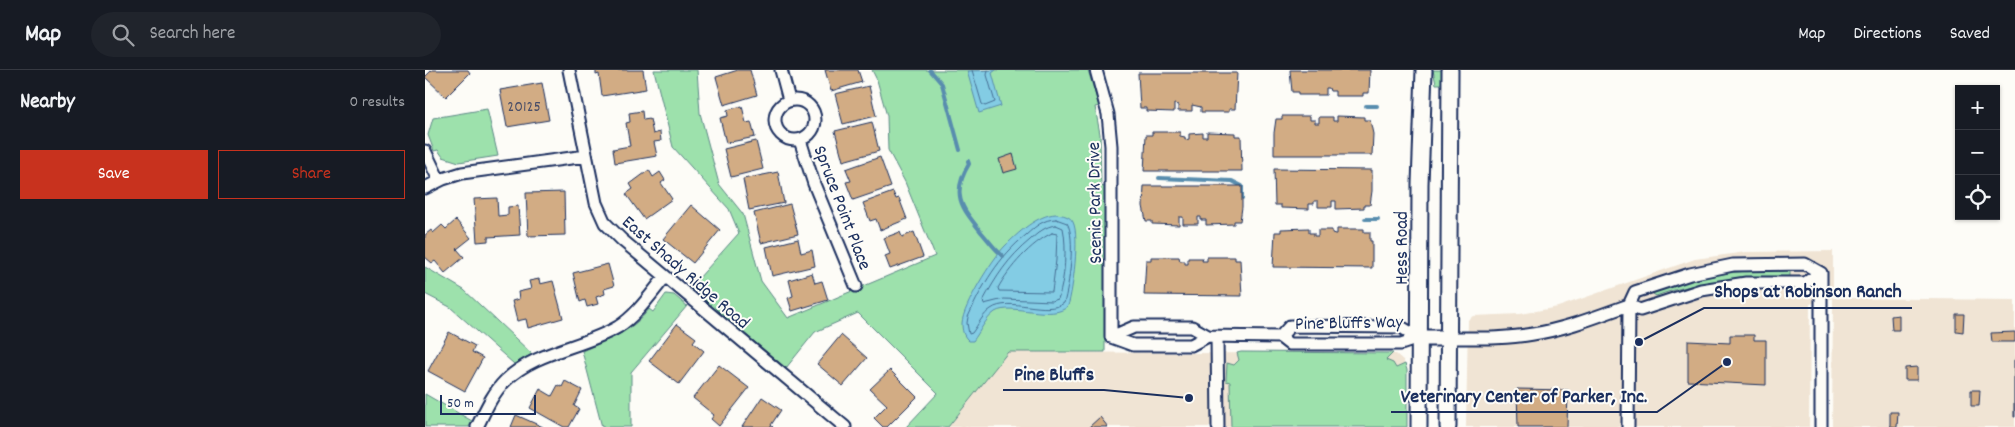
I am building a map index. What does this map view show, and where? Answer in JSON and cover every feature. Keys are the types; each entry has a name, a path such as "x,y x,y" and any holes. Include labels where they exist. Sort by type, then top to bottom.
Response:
{"main road":[{"name":"Hess Road","path":"1419,427 1420,184 1424,70"},
{"path":"1448,427 1450,70"},
{"name":"Pine Bluffs Way","path":"1419,338 1449,338"}],"street":[{"name":"East Shady Ridge Road","path":"569,70 594,199 605,223 665,277 845,427"},
{"path":"781,70 789,100"},
{"name":"Scenic Park Drive","path":"1096,70 1108,114 1111,146 1111,336"},
{"name":"Spruce Point Place","path":"797,99 804,101 814,112 814,127 810,134 800,140 785,138 775,125 777,110 789,100 797,99"},
{"name":"Spruce Point Place","path":"800,140 814,184 856,286"},
{"path":"425,151 439,180"},
{"path":"425,188 439,180 467,172 586,156"},
{"name":"Pine Bluffs Way","path":"1449,338 1507,337 1534,334 1571,325 1629,305 1640,310 1692,293 1731,285 1805,283 1821,273 1805,264 1750,264 1720,267 1690,274 1635,292 1629,305"},
{"path":"1821,273 1821,427"},
{"path":"477,427 497,392 516,372 536,360 617,327 637,311 665,277"},
{"path":"1628,427 1629,305"},
{"name":"Pine Bluffs Way","path":"1280,337 1290,326 1401,326 1419,338"},
{"name":"Pine Bluffs Way","path":"1111,336 1135,327 1192,327 1212,336 1280,337 1289,344 1401,344 1419,338"},
{"name":"Pine Bluffs Way","path":"1111,336 1133,345 1191,345 1212,336"},
{"path":"1212,336 1218,427"}],"shaded area":[{"path":"1833,251 1833,298 1810,304 1809,427 1466,427 1468,320 1473,316 1520,314 1558,307 1695,259 1746,252"},
{"path":"1833,298 2015,300 2015,427 1832,427"},
{"path":"1008,352 1396,354 1403,360 1407,370 1407,427 948,427"}],"green space":[{"path":"654,70 697,70 700,113 719,184 743,214 761,281 788,318 935,256 905,182 888,150 887,116 877,80 872,70 1088,70 1099,106 1095,107 1100,134 1101,186 1105,187 1105,352 1008,352 948,427 906,427 938,393 858,313 815,332 786,368 690,288 739,233 729,209 673,147"},
{"path":"1433,70 1442,70 1442,84 1436,84"},
{"path":"487,109 498,156 459,162 443,157 438,150 434,151 428,135 433,118"},
{"path":"425,267 464,290 532,354 514,364 450,307 425,294"},
{"path":"1790,269 1790,278 1722,281 1689,286 1656,296 1653,294 1655,291 1673,285 1722,274 1755,270"},
{"path":"666,294 674,295 687,306 631,372 631,427 602,427 582,351 610,339 635,324 649,309 653,312"},
{"path":"1237,353 1393,353 1386,360 1393,363 1396,368 1405,364 1407,370 1407,427 1231,427 1230,382 1226,381 1227,363 1234,365 1239,360"},
{"path":"425,394 472,421 469,427 425,427"}],"water":[{"path":"996,70 992,73 1001,106 979,113 967,71"},
{"path":"1056,214 1070,218 1075,229 1075,263 1068,306 1053,312 1011,309 995,312 985,322 973,341 969,341 965,337 962,323 967,306 999,252 1035,221"}],"building":[{"path":"432,70 468,70 470,73 446,97 425,77"},
{"path":"596,70 643,70 646,89 602,96 599,74 596,75"},
{"path":"738,70 750,70 757,95 724,105 716,77"},
{"path":"825,70 858,70 862,82 831,91"},
{"path":"1290,70 1370,70 1369,93 1363,93 1363,96 1335,96 1335,91 1330,91 1329,88 1326,88 1326,95 1298,95 1298,92 1292,92"},
{"path":"1138,73 1237,73 1235,109 1229,109 1229,112 1201,112 1201,107 1192,105 1192,111 1178,111 1178,105 1174,104 1174,112 1146,111 1146,108 1140,108"},
{"path":"542,83 549,120 507,127 500,90"},
{"path":"869,86 876,116 843,124 835,94"},
{"path":"742,106 746,123 751,122 755,137 726,143 720,118 728,116 727,110"},
{"path":"642,111 643,120 650,119 653,134 660,132 661,141 654,142 657,156 615,163 613,149 630,146 626,123 630,122 629,113"},
{"path":"1282,116 1310,116 1310,120 1315,120 1315,123 1319,123 1319,117 1333,117 1333,121 1337,121 1337,116 1364,117 1364,120 1370,120 1373,134 1372,155 1274,155 1276,119 1282,119"},
{"path":"872,122 879,151 843,161 835,131"},
{"path":"1152,132 1180,132 1180,136 1185,137 1185,140 1189,139 1189,134 1203,133 1203,137 1207,137 1207,132 1235,133 1235,136 1241,136 1242,171 1144,171 1146,135 1152,135"},
{"path":"756,141 763,169 731,177 724,149"},
{"path":"1013,154 1017,169 1003,173 999,159"},
{"path":"880,157 891,187 853,200 846,182 851,181 846,169"},
{"path":"1274,169 1372,170 1370,205 1364,205 1364,208 1336,209 1336,201 1332,201 1332,207 1318,207 1318,201 1314,201 1314,204 1309,204 1309,209 1281,208 1281,205 1275,205"},
{"path":"649,170 653,177 660,172 665,180 661,183 672,199 644,219 626,194 633,189 630,184"},
{"path":"778,172 784,203 749,210 743,179"},
{"path":"1144,186 1242,186 1240,221 1234,221 1234,224 1206,225 1206,220 1201,220 1201,217 1198,217 1198,224 1183,224 1183,217 1179,217 1179,225 1152,224 1152,221 1146,221 1143,206"},
{"path":"564,192 565,235 528,236 526,193"},
{"path":"893,192 896,199 899,198 907,219 880,230 876,219 870,221 863,203"},
{"path":"497,198 498,216 508,215 508,207 518,206 520,235 488,237 488,241 477,242 474,199"},
{"path":"790,204 798,234 761,243 754,213"},
{"path":"691,205 720,230 693,263 663,239"},
{"path":"456,220 471,238 457,249 464,257 445,273 435,261 432,263 425,257 425,235 431,230 433,233 442,225 446,229"},
{"path":"1309,228 1309,233 1314,233 1314,236 1318,236 1318,230 1332,230 1332,233 1335,234 1337,234 1337,229 1364,229 1364,232 1370,232 1372,268 1273,267 1275,232 1281,232 1281,229"},
{"path":"900,232 902,237 914,232 923,257 890,269 885,256 890,254 884,238"},
{"path":"798,239 801,253 812,250 815,266 772,276 766,247"},
{"path":"1151,257 1179,257 1180,261 1185,261 1185,264 1188,264 1188,258 1203,258 1202,261 1207,261 1207,257 1235,257 1235,260 1240,260 1242,296 1144,295 1146,260 1151,260"},
{"path":"608,264 614,286 604,289 605,294 596,297 598,304 587,307 585,300 580,302 573,273"},
{"path":"812,273 815,283 822,281 828,300 792,311 788,298 793,296 789,280"},
{"path":"539,279 540,284 553,281 563,318 528,328 526,319 517,321 512,301 519,299 518,292 531,289 529,281"},
{"path":"1956,314 1964,314 1963,332 1956,331"},
{"path":"1899,315 1899,330 1892,330 1891,316"},
{"path":"677,324 696,338 693,342 704,351 679,384 649,361"},
{"path":"449,332 475,346 472,352 483,358 465,391 428,371"},
{"path":"2015,332 2015,342 1992,342 1991,333"},
{"path":"841,335 867,358 843,386 817,364"},
{"path":"1730,335 1754,335 1754,340 1766,340 1766,385 1688,381 1688,341 1730,343"},
{"path":"2015,360 2015,417 2014,417"},
{"path":"719,365 749,388 719,426 711,419 714,415 693,398"},
{"path":"1917,367 1917,380 1905,380 1905,368"},
{"path":"890,370 917,397 887,427 883,427 874,418 887,405 870,389"},
{"path":"565,381 582,390 574,406 579,409 569,427 564,427 530,408 540,389 552,396 558,385 562,387"},
{"path":"1517,389 1568,390 1567,427 1518,427"},
{"path":"1971,390 1980,390 1979,406 1971,406"},
{"path":"762,397 781,410 771,425 773,427 742,427"},
{"path":"1890,412 1898,412 1897,427 1890,426"},
{"path":"516,415 543,427 511,427"},
{"path":"1100,417 1108,427 1089,427"}],"waterway":[{"path":"930,70 942,84 960,150"},
{"path":"1366,106 1377,106"},
{"path":"968,161 969,164 960,184 959,193 961,201 975,224 1003,256"},
{"path":"1159,178 1232,181 1242,186 1242,198"},
{"path":"1365,219 1378,219"}],"place":[{"name":"Shops at Robinson Ranch","path":"1639,342"},
{"name":"Veterinary Center of Parker, Inc.","path":"1727,362"},
{"name":"Pine Bluffs","path":"1189,398"}]}
